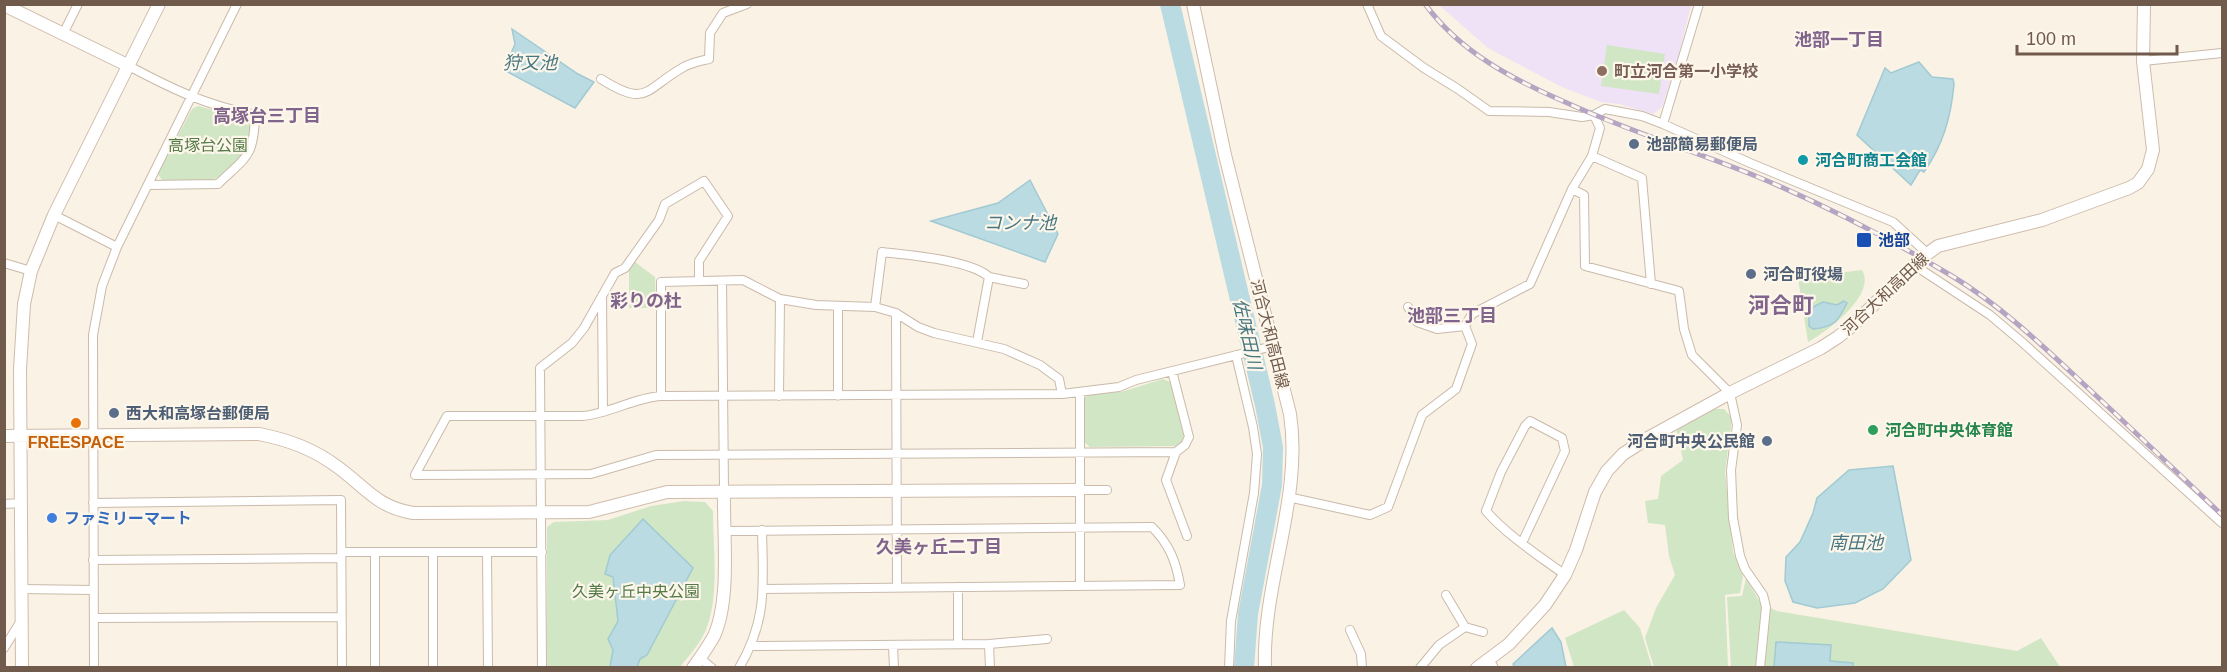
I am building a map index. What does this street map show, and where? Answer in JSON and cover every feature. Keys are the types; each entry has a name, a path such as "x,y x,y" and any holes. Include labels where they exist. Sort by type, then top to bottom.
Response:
{"street":[{"path":"63,34 78,4"},
{"path":"22,668 21,327 31,271 54,214 159,4"},
{"path":"94,668 92,435 94,327 102,286 117,246 237,4"},
{"path":"601,79 620,91 635,95 648,93 684,67 709,58 710,33 723,13 747,4"},
{"name":"河合大和高田線","path":"1193,4 1225,155 1290,414 1293,441 1293,465 1266,628 1265,668"},
{"path":"1367,4 1381,36 1489,111 1549,112 1582,117 1594,115 1605,109 1642,116 1893,222 1927,253"},
{"path":"1664,124 1699,4"},
{"name":"河合大和高田線","path":"1477,668 1491,663 1527,627 1545,605 1565,575 1576,550 1595,492 1607,471 1623,454 1730,393 1821,348 1838,337 1927,253 1948,242 2042,220 2138,183 2148,169 2153,150 2143,61 2144,4"},
{"path":"4,5 192,98 220,108 255,115 255,138 251,152 218,184 148,185"},
{"path":"2143,61 2223,53"},
{"path":"1465,326 1472,314 1530,284 1572,189 1592,156 1600,128 1594,115"},
{"path":"1592,156 1642,178 1651,284"},
{"path":"542,668 540,368 572,343 584,328 615,273 625,268 659,219 665,204 704,181 728,216 699,261 699,281"},
{"path":"1572,189 1584,195 1586,266 1679,291 1684,329 1692,354 1730,393 1737,425 1731,470 1732,518 1740,556 1745,569 1763,595 1766,607 1760,668"},
{"path":"54,214 117,246"},
{"path":"875,307 882,252 913,255 981,269 989,277 1024,284"},
{"path":"4,263 31,271"},
{"path":"1914,265 1990,315 2223,523"},
{"path":"977,342 989,277"},
{"path":"661,396 661,282 743,280 780,299 816,306 875,307 896,314 918,327 1004,349 1040,365 1059,379 1062,394"},
{"path":"712,668 696,663 714,636 721,616 724,597 722,281"},
{"path":"602,295 603,412"},
{"path":"779,396 780,299"},
{"path":"837,306 838,396"},
{"path":"1408,307 1417,322 1437,329 1465,326"},
{"path":"896,314 897,587"},
{"path":"1288,497 1370,515 1388,507 1422,415 1456,389 1472,344 1465,326"},
{"path":"1176,452 657,455 591,474 415,475 447,416 582,416 661,396 1062,394 1119,387 1136,380 1273,346"},
{"path":"1229,668 1231,621 1254,493 1257,454 1236,355"},
{"path":"1172,371 1190,437 1185,445 1176,452 1166,480 1187,536"},
{"path":"1080,392 1080,586"},
{"path":"1522,543 1565,451 1562,438 1530,421 1525,426 1501,472 1486,510 1499,525 1522,543 1565,575"},
{"path":"4,436 259,434 291,441 310,449 341,469 378,501 393,509 423,513 589,512 667,492 1107,490"},
{"path":"93,503 341,500 342,668"},
{"path":"4,504 21,503"},
{"path":"724,531 1152,527 1164,539 1176,563 1180,585 764,589"},
{"path":"740,668 752,645 761,616 764,589 762,530"},
{"path":"93,560 375,553 542,552"},
{"path":"375,553 375,668"},
{"path":"433,553 433,668"},
{"path":"487,553 488,668"},
{"path":"958,586 958,644"},
{"path":"22,589 93,590"},
{"path":"1446,595 1465,627 1483,632"},
{"path":"94,618 341,617"},
{"path":"4,648 22,620"},
{"path":"1420,668 1439,645 1465,627"},
{"path":"1350,630 1361,654 1362,668"},
{"path":"752,645 989,644 1047,639"},
{"path":"989,644 990,668"},
{"path":"894,645 894,668"}],"shaded area":[{"name":"町立河合第一小学校","path":"1439,5 1691,5 1679,54 1662,107 1653,114 1619,104 1601,102 1562,87 1488,48"}],"green space":[{"path":"1607,45 1665,54 1659,94 1601,86"},
{"name":"高塚台公園","path":"198,106 244,118 250,123 248,143 236,162 213,180 162,180 158,174 192,109"},
{"path":"635,262 655,277 656,308 629,308 629,270"},
{"path":"1862,270 1865,280 1856,301 1837,321 1808,342 1798,278"},
{"path":"1163,379 1170,382 1184,433 1178,446 1090,447 1085,443 1084,398 1091,393 1121,392"},
{"path":"1712,409 1724,409 1732,418 1725,472 1733,552 1743,576 1740,593 1725,595 1728,667 1654,667 1645,638 1656,608 1675,575 1669,556 1665,525 1648,523 1645,501 1658,499 1661,476 1683,460 1676,428"},
{"name":"久美ヶ丘中央公園","path":"684,501 705,502 713,511 715,568 711,611 706,630 680,667 547,667 547,527 554,522 608,520 651,506"},
{"path":"1746,578 1761,604 1777,611 2017,651 2041,638 2060,667 1731,667 1727,597 1742,596"},
{"path":"1624,610 1640,628 1652,667 1574,667 1565,638"}],"water":[{"name":"狩又池","path":"512,29 578,74 594,82 575,108 504,70 515,44"},
{"path":"1919,62 1932,77 1953,79 1954,84 1951,108 1941,141 1931,162 1924,172 1920,170 1911,185 1857,135 1885,68 1891,73"},
{"name":"コンナ池","path":"1030,180 1058,234 1045,262 931,221 998,203"},
{"path":"1844,301 1847,303 1831,325 1813,329 1809,326 1809,309 1823,302 1837,305"},
{"name":"南田池","path":"1893,466 1911,560 1883,589 1855,603 1817,608 1793,602 1785,581 1786,557 1800,542 1817,498 1849,470"},
{"path":"643,519 693,568 647,655 640,659 637,667 610,667 613,650 608,639 618,621 613,577 605,574 610,555"},
{"path":"1552,628 1561,642 1566,667 1515,667 1513,664"},
{"path":"1776,642 1831,645 1830,661 1853,663 1853,667 1774,667"}],"waterway":[{"name":"佐味田川","path":"1170,4 1273,447 1272,485 1248,614 1244,668"}],"railway":[{"path":"1425,4 1439,21 1471,50 1526,84 1613,122 1808,199 1905,249 1971,288 2040,344 2222,515"}],"place":[{"name":"町立河合第一小学校","path":"1602,71"},
{"name":"池部簡易郵便局","path":"1634,144"},
{"name":"河合町商工会館","path":"1803,160"},
{"name":"池部","path":"1864,240"},
{"name":"河合町役場","path":"1751,274"},
{"name":"西大和高塚台郵便局","path":"114,413"},
{"name":"FREESPACE","path":"76,423"},
{"name":"河合町中央体育館","path":"1873,430"},
{"name":"河合町中央公民館","path":"1767,441"},
{"name":"ファミリーマート","path":"52,518"}],"district":[{"name":"池部一丁目","path":"1839,40"},
{"name":"高塚台三丁目","path":"267,116"},
{"name":"彩りの杜","path":"646,301"},
{"name":"河合町","path":"1781,305"},
{"name":"池部三丁目","path":"1452,316"},
{"name":"久美ヶ丘二丁目","path":"939,547"}]}
